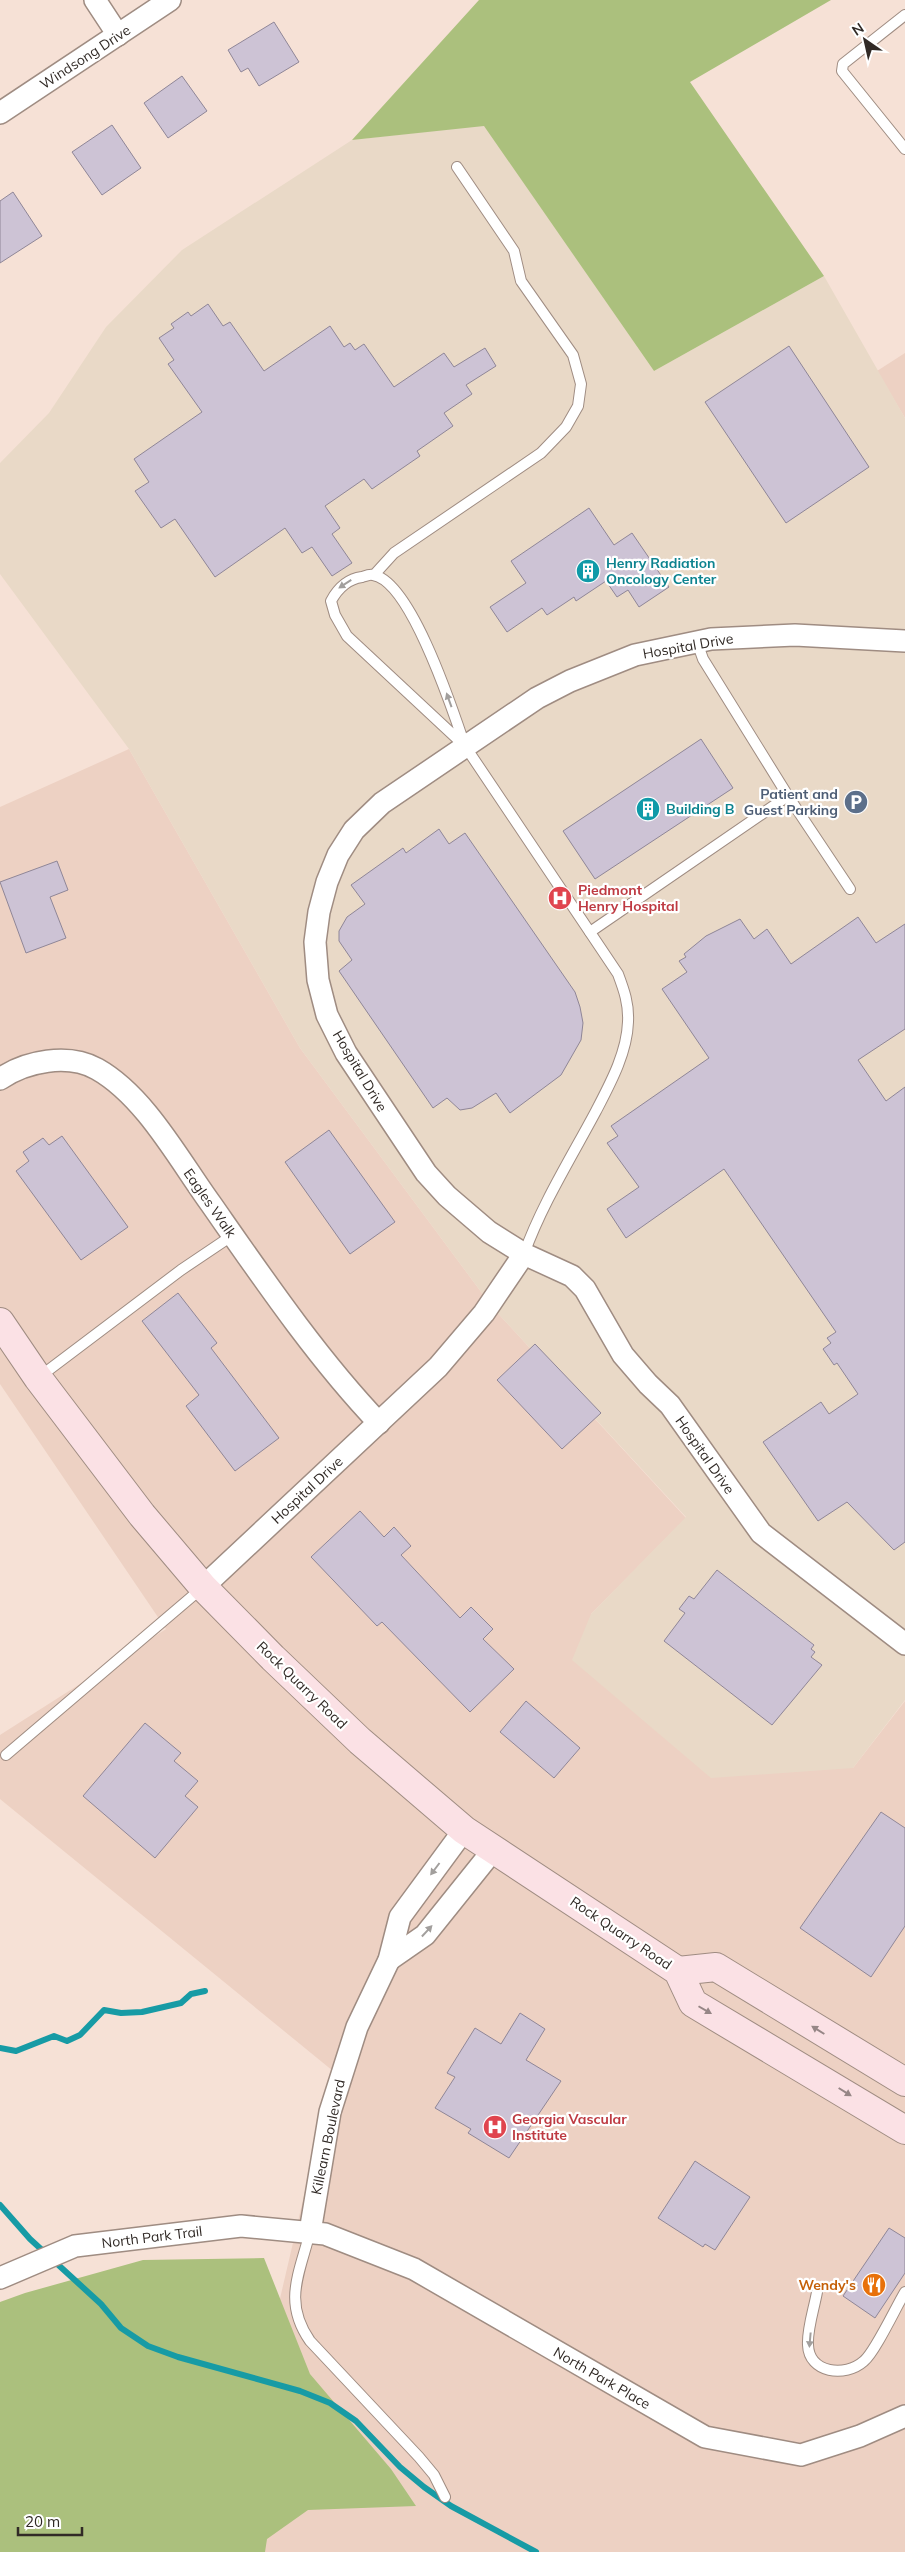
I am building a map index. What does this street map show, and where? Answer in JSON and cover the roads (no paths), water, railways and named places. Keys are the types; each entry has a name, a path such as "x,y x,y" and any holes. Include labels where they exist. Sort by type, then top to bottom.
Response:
{"street":[{"path":"95,0 118,35"},
{"name":"Windsong Drive","path":"0,113 170,0"},
{"name":"Hospital Drive","path":"905,641 795,635 753,636 697,642 635,656 570,681 538,698 382,803 354,830 338,855 327,882 318,912 315,942 318,980 327,1015 346,1053 426,1173 467,1215 489,1232 524,1254 572,1276 585,1289 624,1355 648,1384 670,1405 761,1533 905,1644"},
{"name":"Eagles Walk","path":"0,1080 21,1068 53,1061 84,1064 97,1069 130,1095 147,1115 232,1235 348,1391 379,1423"},
{"name":"Hospital Drive","path":"203,1587 438,1367 466,1335 501,1289 524,1254"},
{"name":"Rock Quarry Road","path":"0,1322 38,1378 142,1515 203,1587 360,1741 464,1830 678,1971 693,2003 905,2130"},
{"name":"Killearn Boulevard","path":"310,2232 321,2155 339,2081 357,2027 389,1960 400,1917 464,1830"},
{"name":"Killearn Boulevard","path":"389,1960 425,1935 494,1850"},
{"name":"Rock Quarry Road","path":"678,1971 716,1968 905,2082"},
{"name":"North Park Trail","path":"0,2278 75,2246 241,2226 310,2232"},
{"name":"North Park Place","path":"310,2232 325,2234 414,2269 705,2436 801,2455 860,2436 905,2416"}],"lane":[{"path":"905,15 843,64 842,71 905,149"},
{"path":"374,575 394,553 541,453 566,427 578,406 581,384 573,355 521,281 514,252 457,167"},
{"name":"Hospital Drive","path":"465,746 441,680 411,612 390,584 374,575 354,578 338,588 331,601 335,615 347,636 465,746 618,974 627,999 626,1039 606,1090 534,1226 524,1254"},
{"path":"697,642 703,659 788,796 850,889"},
{"path":"590,932 788,796"},
{"path":"38,1378 232,1235"},
{"path":"6,1755 203,1587"},
{"path":"310,2232 294,2300 298,2321 310,2341 419,2457 434,2475 445,2497"},
{"path":"817,2292 808,2346 814,2362 833,2372 851,2371 866,2360 905,2292"}],"waterway":[{"path":"0,2048 16,2051 54,2036 67,2041 80,2035 104,2010 121,2013 142,2012 181,2003 191,1994 205,1991"},
{"path":"0,2205 30,2239 101,2304 121,2328 148,2346 178,2357 300,2391 330,2403 356,2421 400,2467 424,2487 451,2506 536,2552"}],"place":[{"name":"Henry Radiation Oncology Center","path":"588,571"},
{"name":"Patient and Guest Parking","path":"856,802"},
{"name":"Building B","path":"648,809"},
{"name":"Piedmont Henry Hospital","path":"560,898"},
{"name":"Georgia Vascular Institute","path":"495,2127"},
{"name":"Wendy's","path":"874,2285"}]}
